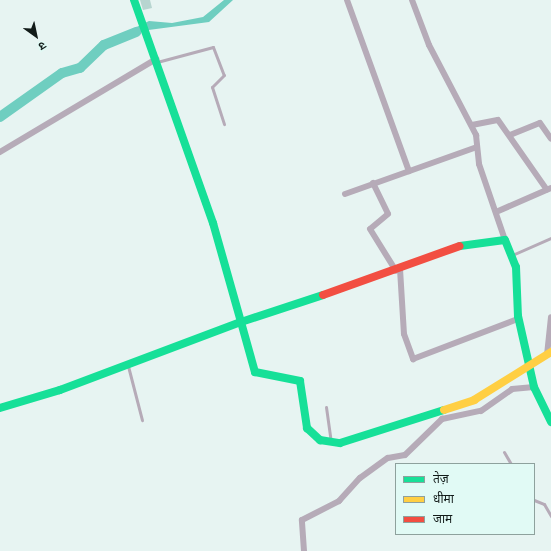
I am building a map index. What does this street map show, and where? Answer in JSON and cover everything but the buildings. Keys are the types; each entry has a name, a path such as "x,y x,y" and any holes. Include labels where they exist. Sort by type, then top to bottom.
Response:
{"street":[{"path":"134,0 213,223 255,372 300,381 305,426 318,439 332,442 384,431 467,402 549,354 551,317"},
{"path":"347,0 409,171"},
{"path":"412,0 429,45 472,125 496,212 505,240 512,255 518,318 534,387 551,422"},
{"path":"0,152 156,61"},
{"path":"472,125 496,118 549,189 496,212"},
{"path":"510,135 540,123 551,139"},
{"path":"345,194 477,147"},
{"path":"373,183 388,214 370,229 398,270 404,334 412,359 518,318"},
{"path":"0,408 162,352 241,322 398,270 459,246 505,240"},
{"path":"304,551 302,520 339,501 360,478 388,458 405,455 442,419 481,411 512,389 534,387"}],"lane":[{"path":"156,61 213,47 224,75 212,87 224,124"},
{"path":"512,255 551,238"},
{"path":"127,364 142,420"},
{"path":"326,407 332,442"},
{"path":"504,452 510,463"},
{"path":"535,500 544,504 551,516"}],"shaded area":[{"path":"224,0 233,0 209,22 141,31 125,38 124,33 149,21 172,23 203,17"}],"waterway":[{"path":"0,117 62,73 80,68 104,45 136,32"}],"traffic: fast":[{"path":"134,0 213,223 241,322 323,295"},
{"path":"460,246 505,240 516,267 518,316 534,387 551,422"},
{"path":"0,408 60,390 241,322 255,372 300,381 307,428 320,440 340,443 444,410"}],"traffic: slow":[{"path":"444,410 474,400 551,352"}],"traffic: jam":[{"path":"323,295 460,246"}]}
